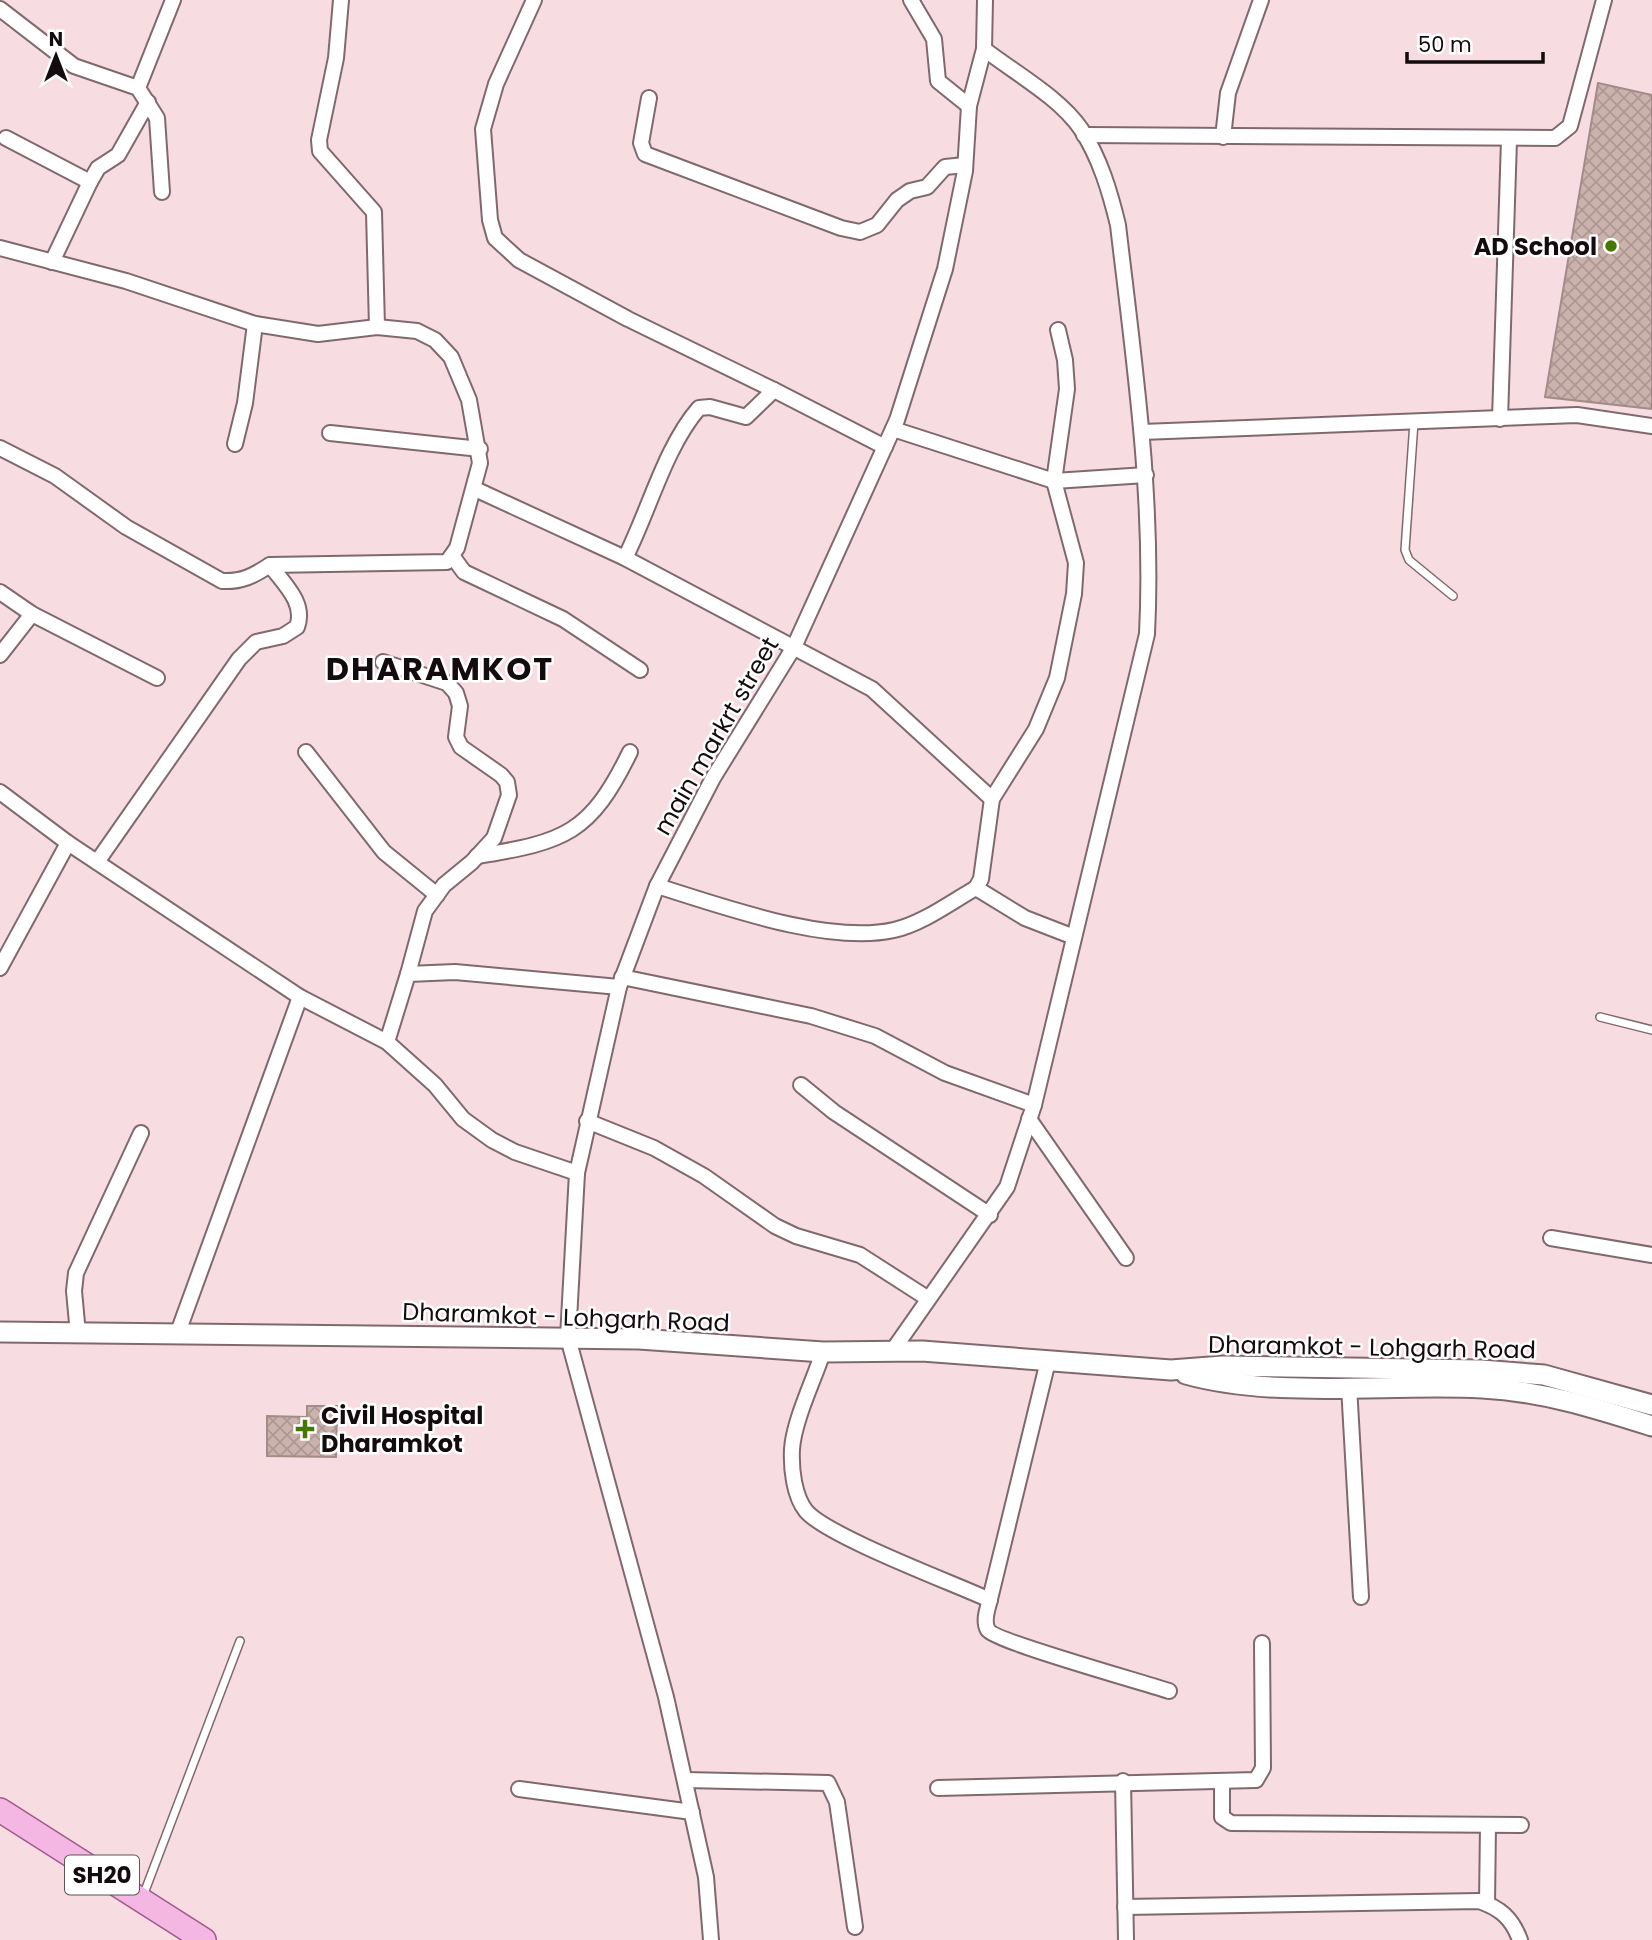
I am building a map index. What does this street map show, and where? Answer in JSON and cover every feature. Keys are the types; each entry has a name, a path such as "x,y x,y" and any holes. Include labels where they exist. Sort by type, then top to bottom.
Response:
{"main road":[{"name":"SH20","path":"0,1810 204,1940"}],"street":[{"path":"138,88 173,0"},
{"path":"341,0 336,58 319,140 320,151 374,212 377,327"},
{"path":"534,0 496,84 483,129 484,168 490,220 495,238 519,260 628,319 885,447"},
{"path":"911,0 934,39 938,81 969,106"},
{"name":"main markrt street","path":"711,1940 706,1877 663,1684 568,1338 577,1173 620,982 657,886 713,778 794,647 893,429 945,269 965,168 969,106 984,50 985,0"},
{"path":"1223,137 1228,93 1261,0"},
{"path":"1084,135 1509,140 1555,138 1570,126 1604,0"},
{"path":"0,9 74,66 138,88 148,102 160,131 162,192"},
{"path":"893,1350 1007,1187 1031,1112 1147,634 1151,564 1146,475 1118,225 1110,194 1084,135 1049,99 984,50"},
{"path":"649,98 641,143 645,154 841,228 860,232 877,225 906,194 927,187 945,167 965,168"},
{"path":"52,262 98,168 118,155 148,102"},
{"path":"6,138 90,182"},
{"path":"1500,418 1509,140"},
{"path":"0,248 126,281 255,324 318,334 377,327 417,331 435,340 451,357 469,400 480,449 475,489 453,557 440,564 270,565 242,581 222,580 126,527 55,476 0,448"},
{"path":"235,444 245,403 255,324"},
{"path":"657,886 736,910 840,933 897,930 976,888 981,879 992,799 1036,729 1057,678 1069,626 1076,563 1054,481 1067,389 1066,360 1058,330"},
{"path":"625,558 646,517 672,449 699,408 710,407 746,417 774,390"},
{"path":"1142,432 1577,415 1652,426"},
{"path":"893,429 1054,481 1146,475"},
{"path":"330,433 480,449"},
{"path":"475,489 625,558 872,689 992,799"},
{"path":"453,557 464,572 563,620 640,670"},
{"path":"97,862 239,659 256,642 283,636 297,627 300,613 298,602 270,565"},
{"path":"0,592 32,614 157,678"},
{"path":"0,655 32,614"},
{"path":"383,662 447,683 456,693 460,706 456,737 461,747 507,782 506,808 494,838 437,895 425,911 387,1042"},
{"path":"306,752 384,852 437,895"},
{"path":"477,856 527,848 559,839 589,819 610,792 630,752"},
{"path":"0,792 68,844 300,997 387,1042 435,1085 463,1119 492,1140 515,1152 577,1173"},
{"path":"0,968 5,944 68,844"},
{"path":"976,888 1025,918 1074,937"},
{"path":"408,974 455,972 620,982 811,1016 875,1037 945,1073 1031,1112 1126,1258"},
{"path":"177,1335 300,997"},
{"path":"801,1085 844,1119 989,1215"},
{"path":"587,1121 654,1148 704,1176 775,1226 796,1236 860,1255 927,1298"},
{"path":"78,1334 74,1291 76,1273 141,1133"},
{"path":"1551,1238 1652,1255"},
{"name":"Dharamkot - Lohgarh Road","path":"0,1332 568,1338 676,1341 823,1352 893,1350 1171,1370 1223,1366 1519,1372 1582,1383 1652,1405"},
{"path":"823,1352 793,1442 793,1473 799,1500 808,1513 833,1530 990,1600"},
{"path":"1048,1361 990,1600 986,1619 989,1633 1169,1691"},
{"name":"Dharamkot - Lohgarh Road","path":"1171,1370 1221,1384 1430,1386 1523,1391 1586,1405 1652,1426"},
{"path":"1349,1386 1361,1597"},
{"path":"938,1788 1123,1781 1251,1781 1261,1777 1262,1643"},
{"path":"685,1780 828,1783 836,1802 855,1927"},
{"path":"1123,1781 1126,1940"},
{"path":"1222,1781 1222,1817 1231,1824 1521,1825"},
{"path":"519,1789 692,1812"},
{"path":"1487,1904 1488,1825"},
{"path":"1125,1907 1452,1900 1487,1904 1503,1912 1514,1924 1520,1940"}],"lane":[{"path":"1415,422 1405,550 1409,561 1453,596"},
{"path":"1600,1017 1652,1030"},
{"path":"142,1900 240,1641"}],"building":[{"name":"AD School","path":"1598,83 1652,95 1652,409 1545,397"},
{"path":"307,1406 337,1406 336,1457 267,1456 267,1416 307,1417"}],"place":[{"name":"AD School","path":"1611,246"},
{"name":"Civil Hospital Dharamkot","path":"305,1429"}],"district":[{"name":"DHARAMKOT","path":"440,668"}]}
